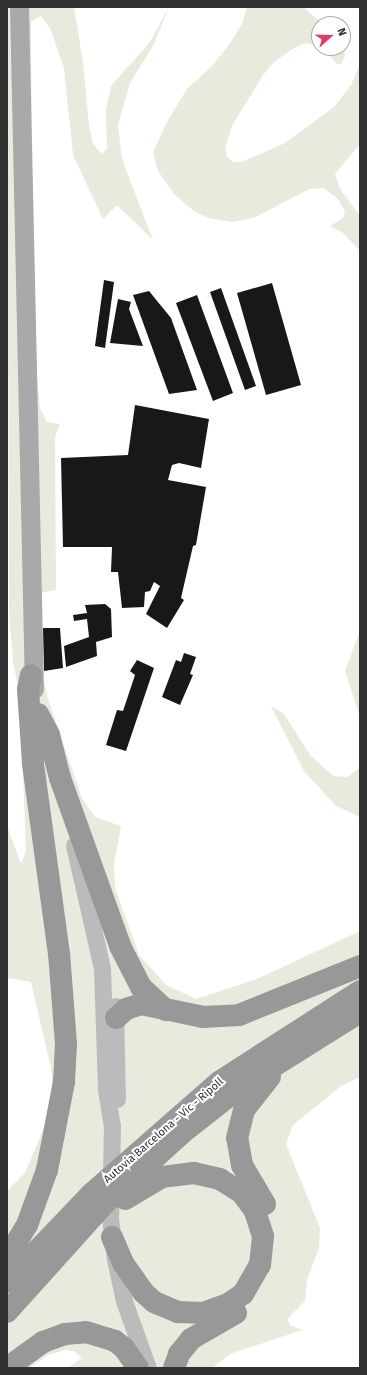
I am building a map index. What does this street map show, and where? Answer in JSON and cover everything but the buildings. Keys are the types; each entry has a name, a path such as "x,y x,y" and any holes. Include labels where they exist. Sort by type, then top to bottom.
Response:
{"highway":[{"path":"7,1258 27,1225 47,1170 64,1082 66,1044 59,954 33,763 28,689 31,675"},
{"path":"38,714 49,735 60,778 120,946 141,987 166,1010"},
{"path":"116,1018 136,1005 203,1017 239,1015 360,966"},
{"name":"Autovia Barcelona - Vic - Ripoll","path":"7,1282 90,1195 219,1082 360,991"},
{"name":"Autovia Barcelona - Vic - Ripoll","path":"7,1312 96,1216 105,1203 181,1134 239,1088 304,1045 360,1012"},
{"path":"174,1368 179,1354 191,1339 246,1306 261,1290 271,1269 275,1248 273,1227 266,1207 242,1165 238,1146 238,1128 252,1096 304,1045"},
{"path":"96,1216 104,1215 138,1190 162,1177 202,1173 229,1183 246,1198 259,1219 264,1251 253,1280 243,1294 216,1310 189,1313 166,1308 143,1292 123,1263 112,1237"},
{"path":"7,1368 43,1342 65,1334 86,1332 115,1341 124,1348 138,1368"}],"main road":[{"path":"19,7 31,675 38,714"}],"street":[{"path":"38,714 55,791 76,850 102,968 106,1089 111,1120"},
{"path":"76,850 84,864 103,924 116,1018 111,1034 112,1237 124,1301 148,1368"}],"shaded area":[{"path":"7,7 74,7 83,62 89,125 93,144 102,154 107,148 106,110 111,86 150,42 169,7 153,46 130,83 118,125 122,159 153,240 117,205 103,219 73,155 64,68 50,28 41,16 31,22 33,335 40,408 47,422 60,424 55,437 56,590 38,593 38,653 47,696 82,798 95,817 121,826 114,864 115,888 139,955 166,985 196,999 257,979 360,931 360,1077 341,1086 293,1125 286,1144 320,1228 319,1248 307,1280 305,1301 287,1319 290,1325 302,1330 230,1354 212,1368 67,1368 82,1358 74,1351 65,1350 48,1355 30,1368 7,1368 7,1191 25,1173 48,1118 53,1094 51,1068 31,982 7,978 7,826 21,864 26,851 20,696 13,662 9,611"},
{"path":"247,7 303,7 314,16 311,16 311,44 306,43 294,48 274,62 263,75 232,126 225,149 227,157 233,162 242,162 285,143 334,107 351,85 360,64 360,144 335,174 340,189 360,216 360,251 343,233 330,226 343,218 345,211 337,198 324,188 310,189 253,218 232,222 208,218 194,211 174,194 158,171 153,152 168,120 187,89 212,66 229,45 242,24"},
{"path":"330,56 345,56 341,64 337,64"},
{"path":"360,631 360,717 345,671"},
{"path":"271,706 284,714 310,755 333,776 347,777 360,768 360,817 336,806 304,771"}]}
